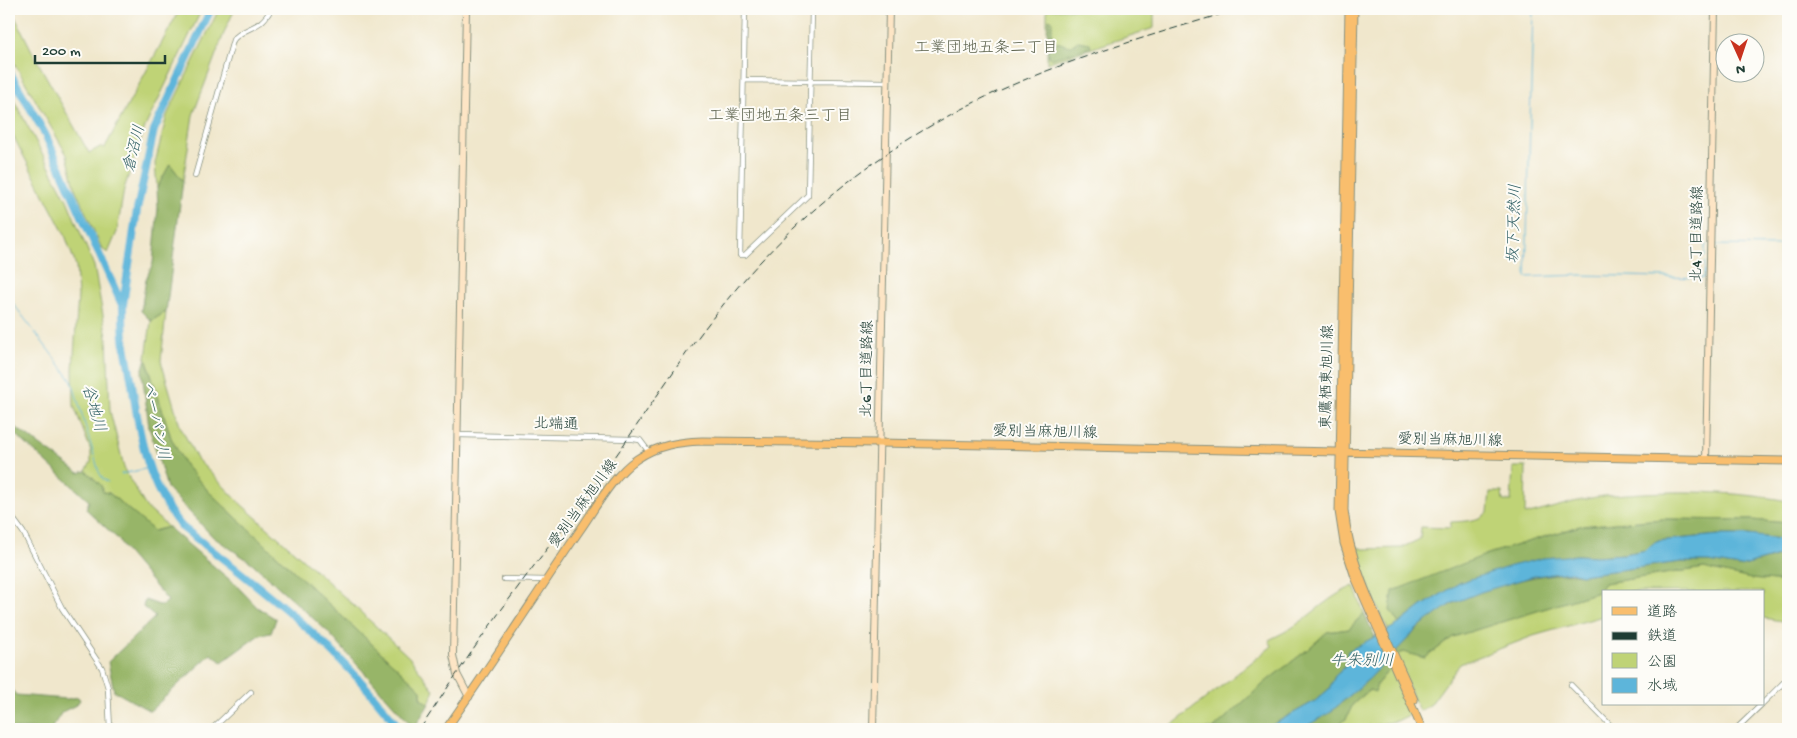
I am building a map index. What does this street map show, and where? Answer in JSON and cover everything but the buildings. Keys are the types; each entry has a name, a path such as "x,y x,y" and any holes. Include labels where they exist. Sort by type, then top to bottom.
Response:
{"main road":[{"name":"東鷹栖東旭川線","path":"1349,9 1343,453 1344,510 1349,542 1366,598 1427,729"},
{"name":"東鷹栖東旭川線","path":"1343,453 1354,9"},
{"name":"愛別当麻旭川線","path":"448,727 546,580 620,474 636,459 675,442 879,443 1788,461"},
{"name":"東鷹栖東旭川線","path":"1405,683 1422,729"}],"street":[{"path":"195,176 233,40 236,36 263,22 272,9"},
{"path":"466,9 453,655 457,674 469,697"},
{"path":"745,9 740,255 746,255 808,195 812,81 812,9"},
{"name":"北6丁目道路線","path":"873,729 889,9"},
{"name":"北4丁目道路線","path":"1706,460 1715,9"},
{"path":"744,80 887,82"},
{"name":"北端通","path":"457,435 634,439 640,440 649,452"},
{"path":"9,513 23,532 62,608 102,668 108,688 110,729"},
{"path":"504,579 546,580"},
{"path":"1764,703 1788,678"},
{"path":"1571,685 1614,729"},
{"path":"212,729 251,692"},
{"path":"1736,729 1761,706"}],"green space":[{"path":"9,9 11,9 34,55 89,153 102,146 104,149 180,9 202,9 145,127 124,189 117,232 108,253 102,249 76,191 67,155 9,54"},
{"path":"219,9 235,9 193,115 183,181 170,164 157,188 155,163 167,115"},
{"path":"1047,9 1154,9 1154,28 1047,63"},
{"path":"1049,19 1052,21 1052,38 1055,42 1071,46 1078,41 1090,43 1091,47 1051,59 1048,56"},
{"path":"9,91 67,200 94,266 107,337 110,411 125,471 146,507 168,527 154,531 109,493 103,492 101,485 86,471 91,462 91,451 74,406 73,370 78,296 76,266 65,235 9,128"},
{"path":"170,164 183,181 166,312 151,321 141,311 146,279 153,263 158,207 157,188"},
{"path":"166,312 161,361 180,426 197,459 242,505 410,658 434,690 429,704 421,699 421,690 209,492 185,465 171,438 146,358 151,321"},
{"path":"146,358 171,438 185,465 209,492 421,690 421,699 429,704 414,728 327,631 252,563 213,537 167,488 149,427 142,372"},
{"path":"15,427 79,473 86,471 101,485 103,492 109,493 154,531 168,527 237,586 257,607 276,619 271,633 259,635 222,662 211,654 150,711 114,691 108,662 155,617 143,607 145,600 162,606 168,601 123,548 119,540 86,509 89,501 13,432"},
{"path":"1513,467 1526,467 1525,515 1594,497 1696,492 1765,497 1788,501 1788,523 1752,520 1663,519 1580,526 1488,554 1390,610 1399,624 1388,630 1364,576 1355,547 1364,549 1401,548 1420,539 1421,527 1450,528 1451,522 1480,518 1488,512 1490,492 1502,492 1503,501 1511,501"},
{"path":"1663,519 1752,520 1788,523 1788,540 1748,535 1719,535 1656,541 1646,550 1597,556 1577,555 1461,582 1422,606 1399,624 1390,610 1393,591 1488,554 1580,526"},
{"path":"1788,555 1788,582 1751,579 1704,568 1604,583 1598,592 1453,637 1425,658 1403,652 1395,655 1394,653 1421,626 1444,609 1464,598 1516,581 1552,574 1581,575 1681,562 1709,562 1740,567"},
{"path":"1704,568 1751,579 1788,582 1788,622 1764,618 1764,590 1602,590 1602,616 1533,636 1460,664 1430,705 1419,711 1395,655 1403,652 1425,658 1453,637 1598,592 1603,583"},
{"path":"1354,586 1364,613 1349,629 1327,632 1268,680 1213,729 1167,729 1272,646 1269,640 1293,627 1331,599"},
{"path":"1364,613 1375,637 1348,651 1344,668 1335,676 1329,689 1315,701 1265,729 1213,729 1268,680 1327,632 1349,629"},
{"path":"1387,660 1391,667 1377,684 1375,692 1369,690 1353,704 1346,719 1331,729 1301,729 1328,714 1369,679"},
{"path":"1391,667 1411,714 1397,721 1361,729 1331,729 1346,719 1353,704 1377,684"},
{"path":"9,686 16,695 67,699 78,697 80,700 76,705 62,712 51,729 9,729"}],"water":[{"name":"牛朱別川","path":"1719,535 1748,535 1788,540 1788,555 1785,554 1740,567 1709,562 1681,562 1581,575 1571,572 1534,576 1481,592 1451,604 1420,626 1369,679 1328,714 1301,729 1265,729 1315,701 1329,689 1335,676 1344,668 1348,651 1399,624 1422,606 1461,582 1543,558 1624,554 1646,550 1656,541"}],"waterway":[{"name":"倉沼川","path":"123,305 137,210 154,130 211,9"},
{"name":"坂下天然川","path":"1533,9 1526,277 1581,275 1704,278 1705,262"},
{"name":"ペーパン川","path":"9,71 45,134 123,307 123,330 139,427 148,463 161,497 182,527 284,608 332,651 376,699 400,729"},
{"name":"坂下天然川","path":"1715,245 1774,246 1788,242"},
{"name":"坂下天然川","path":"1705,257 1705,246 1707,245"},
{"name":"谷地川","path":"9,298 72,381 99,472 103,479 108,482"},
{"name":"谷地川","path":"121,474 150,468"}],"railway":[{"path":"420,729 489,627 597,483 704,329 764,257 815,209 869,166 898,146 964,108 1002,90 1079,59 1238,9"}],"district":[{"name":"工業団地五条二丁目","path":"986,49"},
{"name":"工業団地五条三丁目","path":"780,117"}]}
